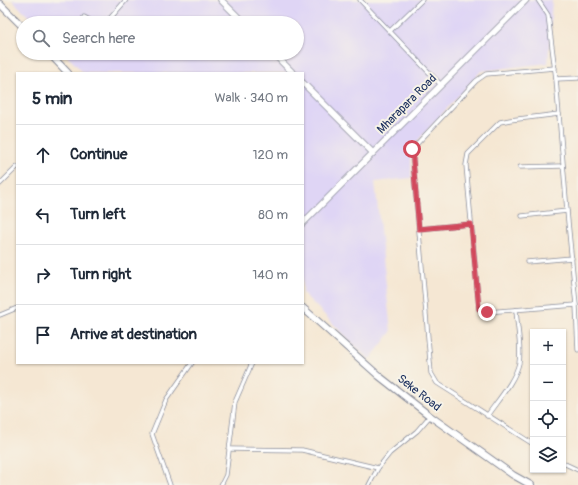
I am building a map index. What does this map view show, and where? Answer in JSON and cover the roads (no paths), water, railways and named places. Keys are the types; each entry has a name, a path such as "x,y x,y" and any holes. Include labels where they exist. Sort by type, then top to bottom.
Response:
{"main road":[{"path":"221,0 237,16"},
{"name":"Mharapara Road","path":"304,221 526,0"},
{"path":"0,4 16,20"},
{"path":"56,60 67,72"},
{"path":"281,60 292,72"},
{"path":"304,84 373,153"},
{"name":"Seke Road","path":"304,309 379,376 430,416 513,475 531,485"}],"street":[{"path":"112,16 126,0"},
{"path":"360,0 442,84"},
{"path":"390,31 422,0"},
{"path":"538,0 548,15 555,68 567,211 576,286 578,350"},
{"path":"530,442 437,383 431,373 412,149 476,81 486,74 555,68"},
{"path":"556,80 578,78"},
{"path":"559,114 500,122 468,154 466,165 471,224 479,309 487,312 576,305"},
{"path":"520,167 563,166"},
{"path":"0,184 16,168"},
{"path":"522,216 567,211"},
{"path":"419,229 471,224"},
{"path":"527,262 572,258"},
{"path":"0,315 16,308"},
{"path":"487,416 511,380 519,364 520,350 516,310"},
{"path":"170,485 152,434 166,400 191,364"},
{"path":"221,485 226,475 235,402 252,364"},
{"path":"369,485 378,468 390,453 417,431 430,416"},
{"path":"229,450 302,450 378,468"},
{"path":"566,464 578,470"}]}
